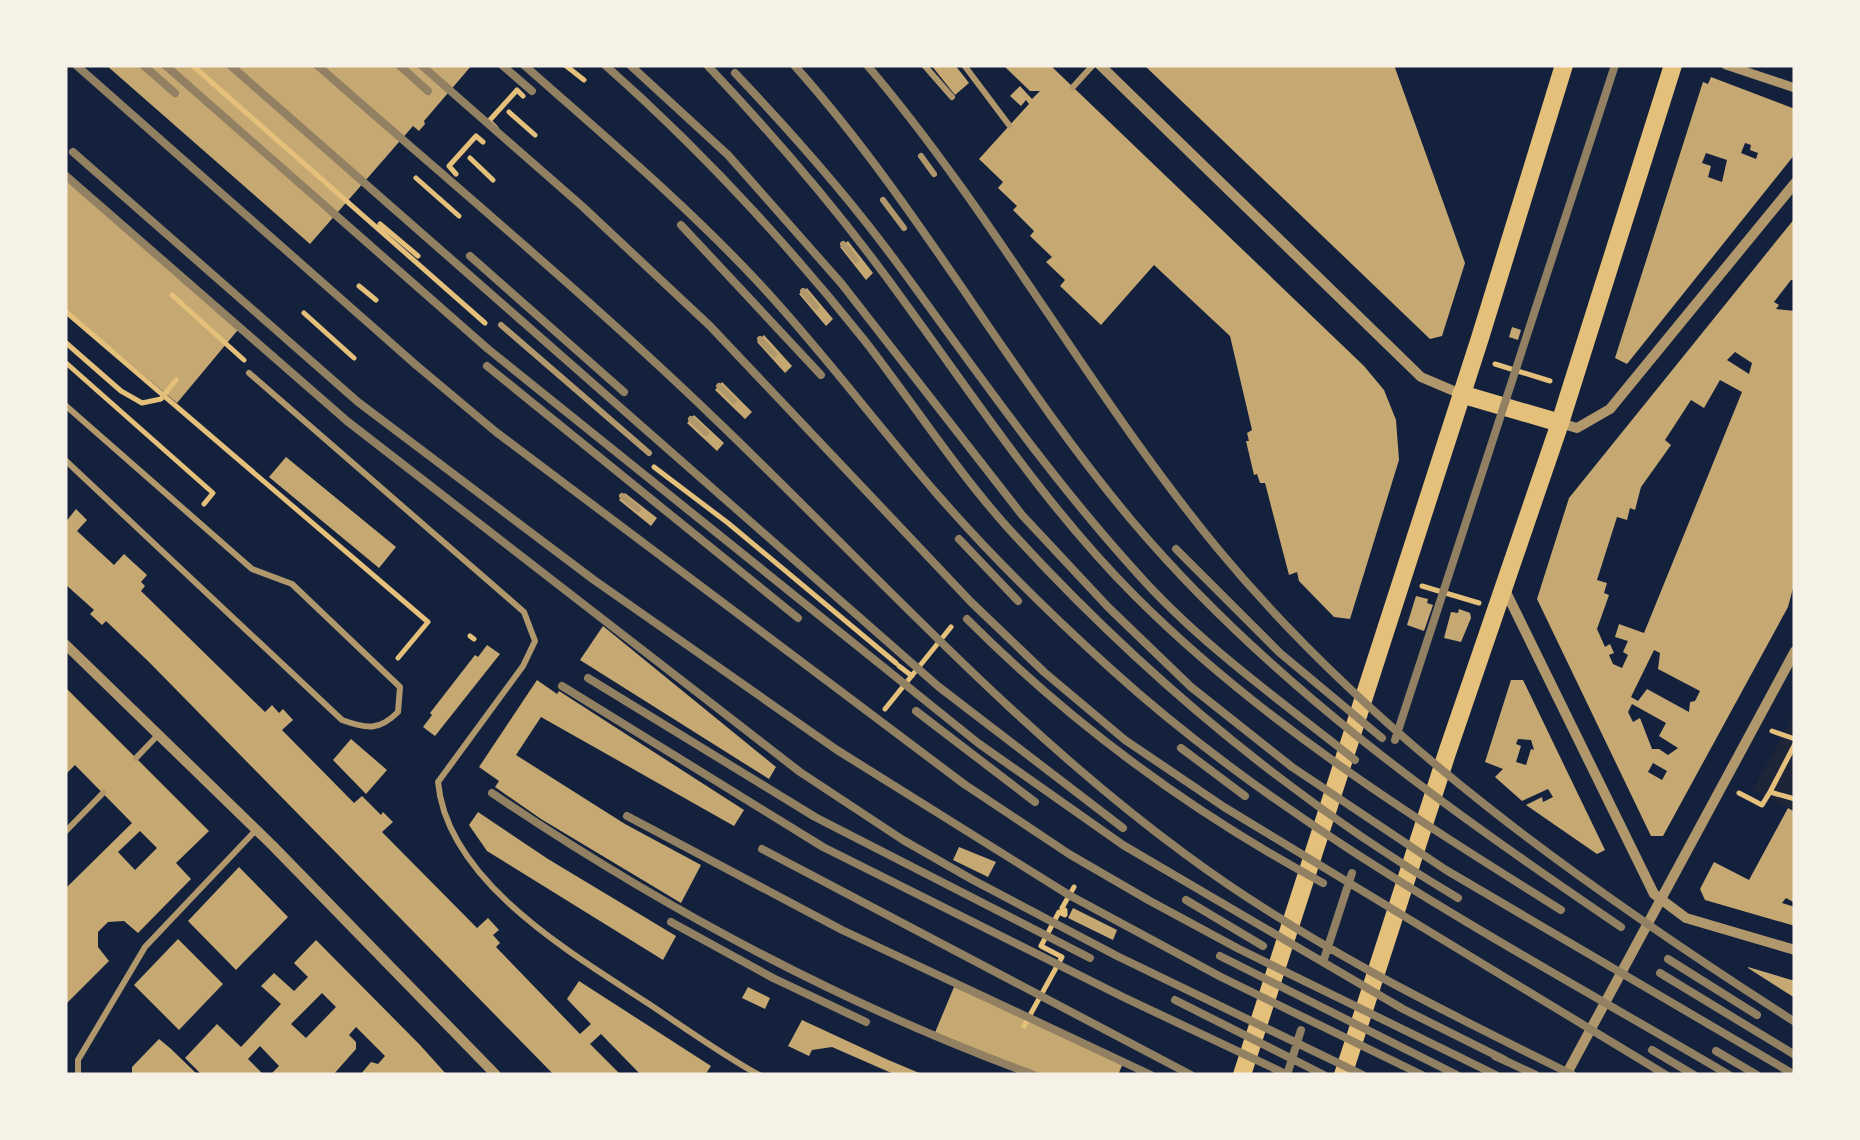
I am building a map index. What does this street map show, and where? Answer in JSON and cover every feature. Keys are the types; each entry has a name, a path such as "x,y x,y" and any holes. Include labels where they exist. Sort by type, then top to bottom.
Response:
{"main road":[{"path":"1242,1075 1564,65"},
{"path":"1342,1075 1446,753 1560,423 1673,65"},
{"path":"1461,394 1560,423"}],"street":[{"path":"1096,65 1421,377 1461,394"},
{"path":"1726,65 1795,88"},
{"path":"1560,423 1578,428 1610,409 1795,184"},
{"path":"1504,587 1648,886 1661,901 1686,918 1795,950"},
{"path":"70,648 256,830 496,1075"},
{"path":"1566,1075 1795,651"}],"lane":[{"path":"924,65 952,98"},
{"path":"964,65 1009,126"},
{"path":"1073,87 1096,65"},
{"path":"921,156 934,174"},
{"path":"883,200 904,228"},
{"path":"844,244 856,260"},
{"path":"802,291 816,307"},
{"path":"500,325 650,454"},
{"path":"760,339 774,354"},
{"path":"249,373 524,612 535,641 523,666 438,782 440,807 461,845 492,886 531,926 755,1074"},
{"path":"719,386 734,401"},
{"path":"65,405 252,570 292,584 400,687 398,712 386,724 371,727 342,720 65,460"},
{"path":"691,419 706,433"},
{"path":"622,496 638,509"},
{"path":"65,662 70,648"},
{"path":"136,758 158,735"},
{"path":"65,832 104,794"},
{"path":"78,1075 78,1060 145,946 256,830"}],"path":[{"path":"565,65 584,80"},
{"path":"496,128 488,122 517,90 523,96"},
{"path":"494,102 502,108"},
{"path":"510,112 535,135"},
{"path":"456,174 448,168 459,149 476,136 483,142"},
{"path":"470,158 493,180"},
{"path":"416,178 459,216"},
{"path":"380,224 418,256"},
{"path":"359,286 376,300"},
{"path":"172,295 212,332"},
{"path":"65,312 428,622 398,658"},
{"path":"304,313 354,358"},
{"path":"65,342 134,399 150,403 165,395 176,380"},
{"path":"65,362 213,493 204,504"},
{"path":"1495,364 1552,382"},
{"path":"1413,583 1478,604"},
{"path":"885,709 950,627"},
{"path":"899,666 912,676"},
{"path":"1721,785 1762,805 1770,792 1795,742 1756,723"},
{"path":"1770,792 1795,800"},
{"path":"1024,1026 1062,957 1041,946 1058,912 1064,915 1062,908 1074,886"}],"shaded area":[{"path":"1795,712 1795,812 1753,790"}],"building":[{"path":"106,65 472,65 419,131 413,126 310,244"},
{"path":"931,65 955,65 969,83 955,95"},
{"path":"1003,65 1050,65 1364,366 1384,390 1396,420 1399,460 1350,619 1334,617 1299,581 1297,572 1289,575 1265,483 1254,475 1246,441 1252,430 1230,336 1154,265 1101,325 1060,286 1065,280 1046,262 1052,257 1030,236 1034,231 1013,210 1017,206 998,188 1003,182 979,159 1029,104 1026,100 1021,106 1010,96 1020,86 1032,99 1040,91 1030,91"},
{"path":"1144,65 1394,65 1465,263 1442,336 1430,339"},
{"path":"1711,77 1795,109 1795,154 1627,364 1615,358 1703,82 1708,84","holes":["1745,143 1758,153 1756,159 1741,153","1706,153 1727,160 1722,182 1708,177 1711,166 1702,163"]},
{"path":"65,178 242,325 177,403 65,309"},
{"path":"1795,218 1795,280 1774,302 1779,305 1776,309 1795,311 1795,581 1788,607 1663,836 1651,836 1537,599 1569,498","holes":["1735,352 1752,363 1749,374 1727,360","1720,380 1742,392 1644,633 1619,624 1615,637 1628,641 1623,652 1628,655 1622,668 1613,664 1610,644 1605,647 1597,629 1609,595 1604,593 1607,583 1597,580 1617,517 1627,520 1630,508 1635,510 1641,487 1671,445 1665,440 1691,400 1704,408","1654,650 1660,653 1658,669 1700,691 1695,701 1690,702 1689,712 1647,689 1638,701 1631,697","1632,704 1666,723 1659,736 1678,748 1668,755 1652,749 1640,718 1633,722 1628,712","1653,763 1667,771 1662,780 1648,772"]},
{"path":"848,241 873,273 866,280 840,247"},
{"path":"807,288 833,319 826,326 799,294"},
{"path":"1512,327 1521,330 1518,340 1509,337"},
{"path":"764,335 792,366 785,373 757,342"},
{"path":"722,382 752,412 745,419 715,390"},
{"path":"694,415 724,443 717,451 687,423"},
{"path":"286,457 396,547 379,568 269,477"},
{"path":"625,493 657,518 651,526 619,500"},
{"path":"76,509 87,520 77,531 114,565 124,554 147,575 141,582 145,586 141,591 265,712 272,705 279,713 283,709 293,720 282,730 354,803 362,796 393,822 382,832 477,928 488,918 499,930 493,935 500,943 496,947 580,1034 591,1024 567,999 579,981 711,1066 705,1075 641,1075 601,1034 590,1044 621,1075 554,1075 149,662 106,621 102,625 90,614 94,610 65,584 65,523"},
{"path":"1416,596 1433,605 1424,631 1407,625"},
{"path":"1459,609 1470,613 1471,618 1461,642 1444,638 1451,612 1458,613"},
{"path":"603,626 776,767 769,779 580,660"},
{"path":"487,645 500,654 435,736 423,727 430,713"},
{"path":"537,680 744,810 734,826 541,717 516,755 625,824 701,865 681,903 541,819 495,787 499,781 479,767"},
{"path":"1511,680 1523,680 1605,850 1597,854 1526,805 1542,797 1543,802 1553,797 1548,789 1522,801 1495,777 1503,769 1485,762","holes":["1518,739 1531,740 1534,750 1531,749 1526,765 1516,762 1521,746 1516,744"]},
{"path":"67,689 209,831 176,863 191,879 138,933 124,921 108,922 98,932 98,947 109,961 65,1005 65,889 132,823 75,765 65,775","holes":["140,831 157,848 135,870 118,852"]},
{"path":"351,739 387,770 366,794 333,760"},
{"path":"1788,808 1795,812 1795,903 1786,898 1782,903 1795,907 1795,926 1705,900 1700,889 1714,862 1749,880"},
{"path":"478,812 676,936 663,960 487,851 469,825"},
{"path":"959,847 996,862 988,877 953,860"},
{"path":"239,867 288,917 236,970 188,921"},
{"path":"1073,908 1117,930 1113,940 1068,918"},
{"path":"178,939 223,984 179,1030 134,985"},
{"path":"316,940 447,1075 360,1075 371,1062 378,1064 385,1056 356,1027 349,1035 356,1042 356,1049 333,1075 270,1075 279,1066 260,1046 248,1059 264,1075 202,1075 185,1058 217,1024 241,1047 281,1004 261,986 274,973 294,991 308,977 294,963","holes":["322,993 336,1007 306,1038 291,1024"]},
{"path":"1748,968 1795,981 1795,998"},
{"path":"748,987 770,998 765,1009 742,998"},
{"path":"954,987 1124,1061 1118,1075 1028,1075 934,1035"},
{"path":"802,1020 924,1075 896,1075 832,1047 812,1050 809,1056 788,1046"},
{"path":"159,1039 198,1075 132,1075 132,1067"}],"railway":[{"path":"76,65 496,432 964,784 1069,854 1150,901 1496,1075"},
{"path":"143,65 175,93"},
{"path":"165,65 488,349 978,743 1123,845 1403,1009 1505,1060"},
{"path":"230,65 939,687 1123,828"},
{"path":"317,65 665,372 1000,699 1121,805 1231,886 1325,946 1573,1075"},
{"path":"399,65 428,91"},
{"path":"421,65 582,206 710,326 971,602 1044,672 1125,740 1224,807 1666,1075"},
{"path":"502,65 532,91"},
{"path":"524,65 730,252 804,333 978,540 1088,648 1181,729 1255,785 1410,887 1729,1075"},
{"path":"605,65 675,130 773,232 865,341 989,506 1111,633 1164,683 1276,775 1458,898"},
{"path":"630,65 728,155 841,283 1022,515 1108,607 1191,687 1292,767 1446,870 1795,1075"},
{"path":"707,65 835,211 1043,491 1135,596 1183,642 1286,726 1394,803 1561,910"},
{"path":"794,65 883,176 1088,466 1186,581 1243,637 1363,741 1621,927"},
{"path":"867,65 958,183 1172,490 1280,619 1415,748 1488,807 1640,919 1795,1022"},
{"path":"1395,740 1615,65"},
{"path":"735,73 859,213 1043,460 1137,573 1214,648 1355,760"},
{"path":"73,152 358,402 594,580 837,750 1069,895 1221,977 1422,1075"},
{"path":"65,175 347,421 800,772 903,840 973,880 1117,956 1363,1075"},
{"path":"681,225 821,375"},
{"path":"470,256 624,392"},
{"path":"487,366 798,618"},
{"path":"959,539 1018,601"},
{"path":"1176,549 1280,653 1382,738"},
{"path":"967,619 1049,695 1135,764 1227,827 1323,883"},
{"path":"588,678 815,817 1090,958"},
{"path":"562,686 823,847 1288,1075"},
{"path":"916,711 1035,802"},
{"path":"1181,748 1245,796"},
{"path":"492,793 621,876 754,951 892,1017 1034,1075"},
{"path":"627,816 842,930 1151,1075"},
{"path":"762,849 1191,1075"},
{"path":"1324,959 1352,873"},
{"path":"1186,900 1263,946"},
{"path":"671,922 773,978 866,1022"},
{"path":"1220,956 1457,1075"},
{"path":"1668,959 1757,1015"},
{"path":"1660,973 1795,1055"},
{"path":"1175,1000 1324,1075"},
{"path":"1287,1075 1301,1030"},
{"path":"1652,1050 1694,1075"},
{"path":"1716,1051 1757,1075"},
{"path":"1495,1056 1536,1075"}]}
